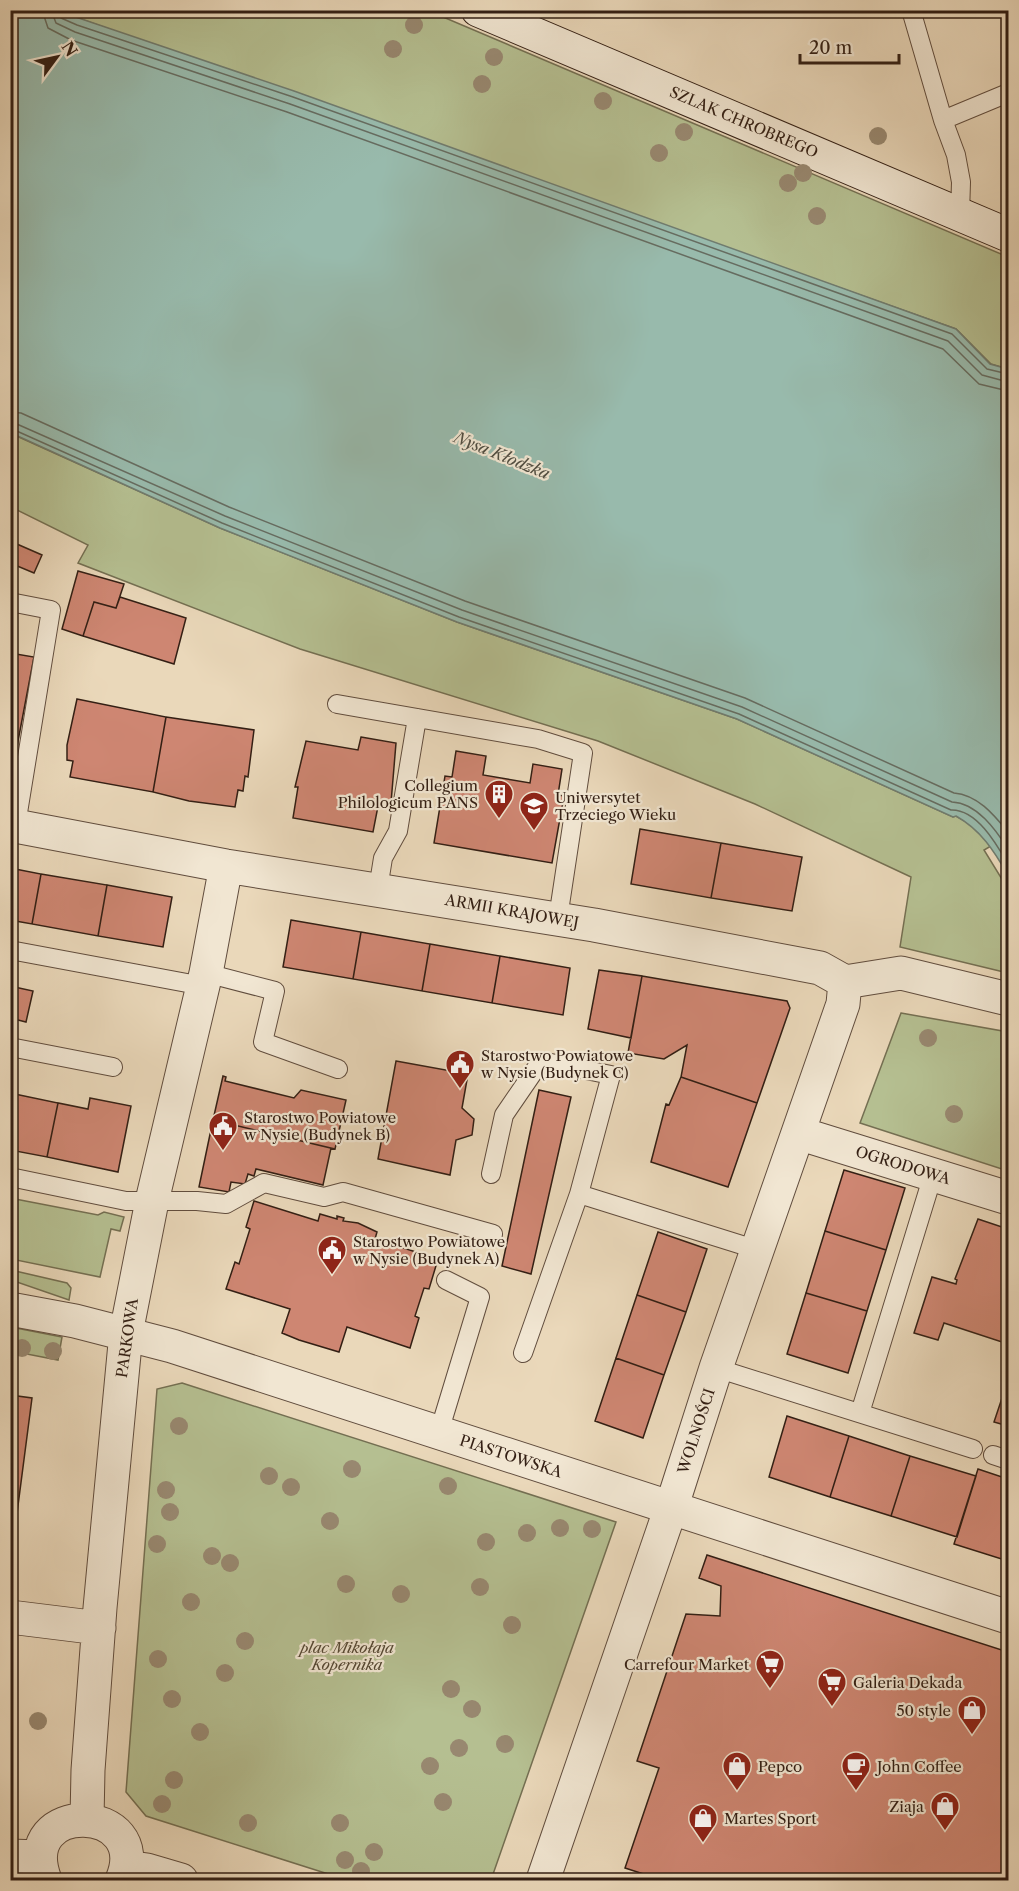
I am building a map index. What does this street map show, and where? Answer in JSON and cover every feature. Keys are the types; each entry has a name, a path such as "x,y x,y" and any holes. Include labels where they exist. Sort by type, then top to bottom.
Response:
{"street":[{"name":"SZLAK CHROBREGO","path":"478,10 1008,235"},
{"name":"ARMII KRAJOWEJ","path":"13,825 226,866 558,918 820,968 845,982"},
{"name":"PARKOWA","path":"87,1819 99,1628 126,1333 152,1202 205,979 226,866"},
{"path":"845,982 901,973 1008,999"},
{"name":"WOLNOŚCI","path":"543,1881 716,1368 843,1004 845,982"},
{"name":"OGRODOWA","path":"798,1133 1008,1198"},
{"name":"PIASTOWSKA","path":"10,1309 126,1333 1008,1617"},
{"path":"10,1617 99,1628"},
{"path":"32,1864 51,1833 74,1819 87,1819 101,1822 113,1830 122,1842 126,1855 124,1874 147,1870 181,1881"}],"lane":[{"path":"911,10 943,120 956,155 961,182 960,214"},
{"path":"943,120 1008,93"},
{"path":"10,602 51,609 13,825"},
{"path":"337,704 538,739 582,753 558,918"},
{"path":"378,889 383,858 398,831 417,718"},
{"path":"10,950 275,991 263,1042 338,1070"},
{"path":"10,1047 113,1066"},
{"path":"491,1174 504,1115 541,1061 611,1075 579,1194 523,1353"},
{"path":"860,1413 933,1175"},
{"path":"10,1177 126,1201 197,1201 226,1204 264,1183 324,1197 343,1192 493,1234"},
{"path":"579,1194 758,1250"},
{"path":"439,1432 480,1297 446,1280"},
{"path":"716,1368 974,1449"}],"green space":[{"path":"58,11 429,11 1008,257 1008,369 991,364 956,329"},
{"path":"10,433 220,528 457,622 737,719 953,817 956,816 972,825 991,846 984,850 1008,889 1008,973 900,947 911,877 755,804 598,741 300,649 78,563 88,545 11,507"},
{"path":"901,1013 1008,1032 1008,1171 860,1123"},
{"path":"10,1198 98,1215 104,1212 124,1217 120,1231 111,1229 100,1277 11,1259"},
{"path":"11,1270 67,1283 71,1288 69,1300 11,1280"},
{"path":"16,1328 62,1337 58,1360 11,1351 11,1340 14,1340"},
{"name":"plac Mikołaja Kopernika","path":"182,1383 616,1522 491,1880 347,1880 146,1816 126,1792 157,1389"}],"water":[{"name":"Nysa Kłodzka","path":"11,10 58,11 294,91 956,329 990,364 1008,369 1008,875 980,834 956,816 953,817 737,719 457,622 220,528 11,433"}],"building":[{"path":"10,541 42,555 34,573 10,563"},
{"path":"78,571 124,584 116,608 94,602 83,636 62,629"},
{"path":"120,597 186,618 174,664 83,636 94,602 116,608"},
{"path":"10,653 34,657 14,762 10,761"},
{"path":"77,699 166,717 153,792 70,777 73,761 67,760 67,745"},
{"path":"166,717 254,730 248,777 245,776 243,791 238,790 235,807 189,801 153,792"},
{"path":"361,737 396,743 391,803 379,801 373,832 293,818 298,787 295,787 306,741 358,750"},
{"name":"Collegium Philologicum PANS","path":"456,751 486,756 483,775 530,783 533,764 562,769 558,795 564,796 552,863 434,843 445,776 452,777"},
{"path":"640,829 721,843 711,898 631,884"},
{"path":"721,843 802,857 792,911 711,898"},
{"path":"10,868 41,874 32,924 10,920"},
{"path":"41,874 107,885 98,936 32,924"},
{"path":"107,885 172,897 163,947 98,936"},
{"path":"291,920 361,932 353,979 283,967"},
{"path":"361,932 430,944 422,991 353,979"},
{"path":"430,944 500,956 492,1003 422,991"},
{"path":"500,956 570,968 563,1015 492,1003"},
{"path":"599,970 642,976 631,1038 588,1029"},
{"path":"642,976 787,1001 790,1008 757,1103 681,1077 687,1045 664,1059 628,1053"},
{"path":"10,986 33,991 26,1022 10,1018"},
{"path":"396,1061 468,1074 462,1108 474,1119 472,1135 456,1140 450,1175 378,1159"},
{"path":"223,1076 226,1077 225,1081 294,1098 301,1090 346,1100 335,1149 213,1120"},
{"path":"681,1077 757,1103 728,1187 651,1162 666,1104 669,1105"},
{"path":"539,1090 571,1097 531,1274 502,1266"},
{"path":"10,1093 58,1103 47,1157 10,1150"},
{"path":"90,1098 131,1106 118,1172 47,1157 58,1103 88,1109"},
{"path":"213,1120 331,1148 323,1185 256,1169 254,1176 248,1174 245,1184 231,1182 229,1192 199,1187"},
{"path":"844,1170 905,1188 886,1250 825,1231"},
{"name":"Starostwo Powiatowe w Nysie (Budynek A)","path":"254,1201 318,1221 320,1214 337,1219 337,1216 344,1218 343,1221 358,1223 377,1232 375,1239 438,1259 429,1289 424,1288 415,1316 419,1318 410,1348 347,1327 339,1352 299,1340 282,1333 290,1309 226,1289 235,1262 239,1264 250,1229 246,1227"},
{"path":"978,1219 1008,1229 1008,1344 944,1323 938,1340 914,1333 932,1277 956,1284 955,1279"},
{"path":"825,1231 886,1250 867,1311 806,1293"},
{"path":"658,1232 707,1249 686,1312 637,1295"},
{"path":"806,1293 867,1311 848,1373 787,1354"},
{"path":"637,1295 686,1312 664,1375 616,1358"},
{"path":"616,1358 664,1375 643,1438 595,1421"},
{"path":"1008,1373 1008,1394 1002,1391"},
{"path":"1004,1392 1008,1394 1008,1426 994,1422"},
{"path":"10,1395 32,1398 10,1567"},
{"path":"787,1416 849,1436 830,1497 769,1477"},
{"path":"849,1436 910,1456 891,1516 830,1497"},
{"path":"910,1456 976,1476 957,1537 891,1516"},
{"path":"978,1469 1008,1479 1008,1561 954,1544"},
{"name":"Galeria Dekada","path":"707,1555 1008,1652 1008,1880 662,1880 625,1868 659,1768 637,1761 686,1614 720,1616 721,1586 699,1578"},
{"path":"10,1767 14,1767 15,1807 10,1807"}],"place":[{"name":"Collegium Philologicum PANS","path":"499,820"},
{"name":"Uniwersytet Trzeciego Wieku","path":"534,832"},
{"name":"Starostwo Powiatowe w Nysie (Budynek C)","path":"460,1090"},
{"name":"Starostwo Powiatowe w Nysie (Budynek B)","path":"223,1152"},
{"name":"Starostwo Powiatowe w Nysie (Budynek A)","path":"332,1276"},
{"name":"Carrefour Market","path":"770,1690"},
{"name":"Galeria Dekada","path":"832,1708"},
{"name":"50 style","path":"972,1736"},
{"name":"Pepco","path":"737,1792"},
{"name":"John Coffee","path":"856,1792"},
{"name":"Ziaja","path":"945,1832"},
{"name":"Martes Sport","path":"703,1844"}]}
